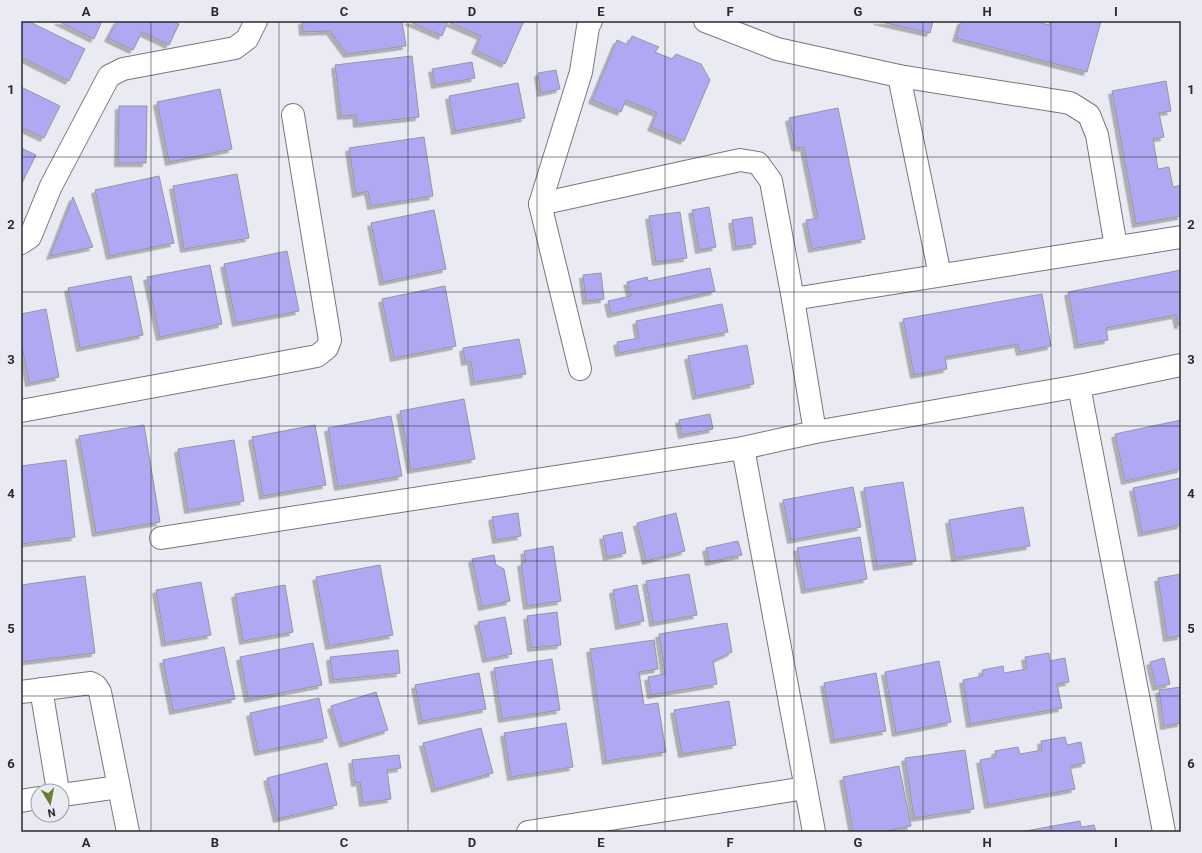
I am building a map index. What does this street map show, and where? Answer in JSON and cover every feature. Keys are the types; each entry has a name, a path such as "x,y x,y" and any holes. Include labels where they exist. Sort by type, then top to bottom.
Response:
{"street":[{"path":"21,243 30,237 51,186 109,76 123,69 235,48 247,39 256,21"},
{"path":"580,369 540,204 581,72 588,27 591,21"},
{"path":"705,21 776,49 898,76 1070,103 1089,116 1097,135 1116,247"},
{"path":"898,76 940,275"},
{"path":"21,411 317,356 327,348 330,340 293,114"},
{"path":"540,204 740,160 758,163 771,181 793,299 815,432"},
{"path":"793,299 1181,237"},
{"path":"161,538 743,448 815,432 1079,386 1181,365"},
{"path":"1079,386 1164,832"},
{"path":"743,448 814,832"},
{"path":"56,783 31,691 91,683 96,686 100,692 128,832"},
{"path":"70,794 119,787"},
{"path":"528,832 805,788"}],"building":[{"path":"23,21 28,21 85,49 69,81 21,57 21,26"},
{"path":"58,21 102,21 94,39"},
{"path":"117,21 173,21 179,24 169,45 142,32 133,50 108,38"},
{"path":"302,21 402,21 406,46 347,54 330,31 303,32"},
{"path":"408,21 524,21 505,64 475,50 481,36 448,22 442,36"},
{"path":"877,21 933,21 930,33"},
{"path":"961,21 1034,21 1049,25 1050,21 1101,21 1087,72 956,38"},
{"path":"632,36 659,47 655,52 672,59 676,54 701,64 710,80 684,141 651,127 657,113 626,100 621,112 592,100 617,40 628,45"},
{"path":"412,56 419,117 357,124 356,115 341,116 335,65"},
{"path":"472,62 475,78 435,85 432,69"},
{"path":"556,70 560,89 541,93 538,73"},
{"path":"1166,81 1171,111 1159,113 1164,137 1153,139 1158,169 1169,167 1173,187 1181,185 1181,216 1136,224 1112,91"},
{"path":"518,83 525,118 455,131 449,96"},
{"path":"21,87 60,106 44,138 21,127"},
{"path":"220,89 232,149 169,162 157,102"},
{"path":"119,106 147,106 146,163 118,163"},
{"path":"838,108 865,239 812,249 806,220 818,218 804,148 795,147 789,118"},
{"path":"424,137 433,196 371,206 368,191 356,194 349,148"},
{"path":"21,148 36,155 21,185"},
{"path":"237,174 249,238 184,249 173,186"},
{"path":"159,176 174,243 110,256 95,190"},
{"path":"73,197 93,247 50,256"},
{"path":"709,207 716,247 699,250 692,210"},
{"path":"434,210 446,269 383,282 371,223"},
{"path":"680,212 687,258 656,262 649,216"},
{"path":"752,217 756,244 736,247 732,220"},
{"path":"287,251 299,311 236,323 224,264"},
{"path":"210,265 222,324 160,337 147,277"},
{"path":"710,268 715,291 611,314 608,301 631,296 627,282 647,277 648,281"},
{"path":"1181,270 1181,325 1178,325 1176,315 1106,328 1108,340 1078,345 1068,292"},
{"path":"601,273 604,299 586,301 583,275"},
{"path":"131,276 143,335 80,348 68,288"},
{"path":"445,286 456,346 394,358 382,299"},
{"path":"1042,294 1051,346 1020,352 1018,344 945,357 947,369 914,375 903,319"},
{"path":"722,304 728,332 619,353 617,342 639,338 636,321"},
{"path":"46,309 59,377 29,383 21,341 21,314"},
{"path":"519,339 526,374 474,382 471,361 465,362 463,348"},
{"path":"747,345 754,384 696,396 688,356"},
{"path":"464,399 475,459 411,470 400,411"},
{"path":"710,414 713,429 682,435 679,420"},
{"path":"391,416 402,476 338,487 328,428"},
{"path":"1181,420 1181,469 1125,481 1115,434"},
{"path":"144,425 160,522 96,533 79,436"},
{"path":"315,425 326,485 263,496 252,437"},
{"path":"234,440 244,501 188,510 178,449"},
{"path":"66,460 75,537 21,544 21,466"},
{"path":"1181,478 1181,525 1142,533 1133,488"},
{"path":"903,482 916,561 877,567 864,488"},
{"path":"853,487 861,527 791,540 783,500"},
{"path":"1023,507 1030,546 955,558 949,520"},
{"path":"518,513 521,536 496,540 492,517"},
{"path":"676,513 685,551 646,561 637,523"},
{"path":"622,532 626,553 607,557 603,536"},
{"path":"860,537 867,579 805,590 797,548"},
{"path":"738,541 742,555 709,562 706,548"},
{"path":"553,546 561,601 527,606 521,563 526,562 524,551"},
{"path":"494,555 496,565 504,569 510,601 482,607 472,559"},
{"path":"380,565 393,635 329,646 316,577"},
{"path":"689,574 697,615 653,623 646,581"},
{"path":"1181,574 1181,636 1167,638 1158,578"},
{"path":"85,576 95,653 21,662 21,585"},
{"path":"201,582 211,635 165,643 156,590"},
{"path":"285,585 293,632 243,641 235,594"},
{"path":"637,585 644,621 619,626 613,590"},
{"path":"557,612 561,645 531,648 527,616"},
{"path":"505,617 512,654 486,659 478,622"},
{"path":"727,623 732,652 713,661 717,684 651,695 648,677 665,674 659,634"},
{"path":"654,640 658,669 639,672 644,705 658,703 666,752 606,761 590,649"},
{"path":"313,643 322,685 248,699 240,657"},
{"path":"224,647 235,699 173,711 163,660"},
{"path":"398,650 400,673 333,680 330,657"},
{"path":"1049,653 1050,661 1065,658 1069,682 1057,684 1062,708 970,724 963,680 983,676 982,670 1003,666 1004,673 1027,669 1025,657"},
{"path":"1164,658 1170,684 1156,687 1150,662"},
{"path":"552,659 560,710 502,719 494,668"},
{"path":"939,661 951,722 896,733 885,672"},
{"path":"479,673 486,709 422,721 415,685"},
{"path":"876,673 886,731 834,740 824,683"},
{"path":"1181,687 1181,723 1164,726 1159,690"},
{"path":"376,692 388,730 343,744 331,706"},
{"path":"319,698 327,738 258,752 250,713"},
{"path":"729,701 736,745 682,754 674,710"},
{"path":"566,723 573,767 511,777 504,733"},
{"path":"481,728 493,773 435,789 423,743"},
{"path":"1065,737 1067,745 1081,742 1085,763 1070,766 1075,789 988,805 980,760 996,757 995,751 1018,747 1020,754 1042,750 1041,741"},
{"path":"965,750 974,809 914,818 905,758"},
{"path":"399,755 401,768 387,770 391,799 363,803 360,782 355,783 352,760"},
{"path":"327,763 337,805 277,819 267,778"},
{"path":"899,766 911,826 883,832 853,832 843,777"},
{"path":"1080,821 1081,827 1094,825 1096,832 1020,832"}]}
